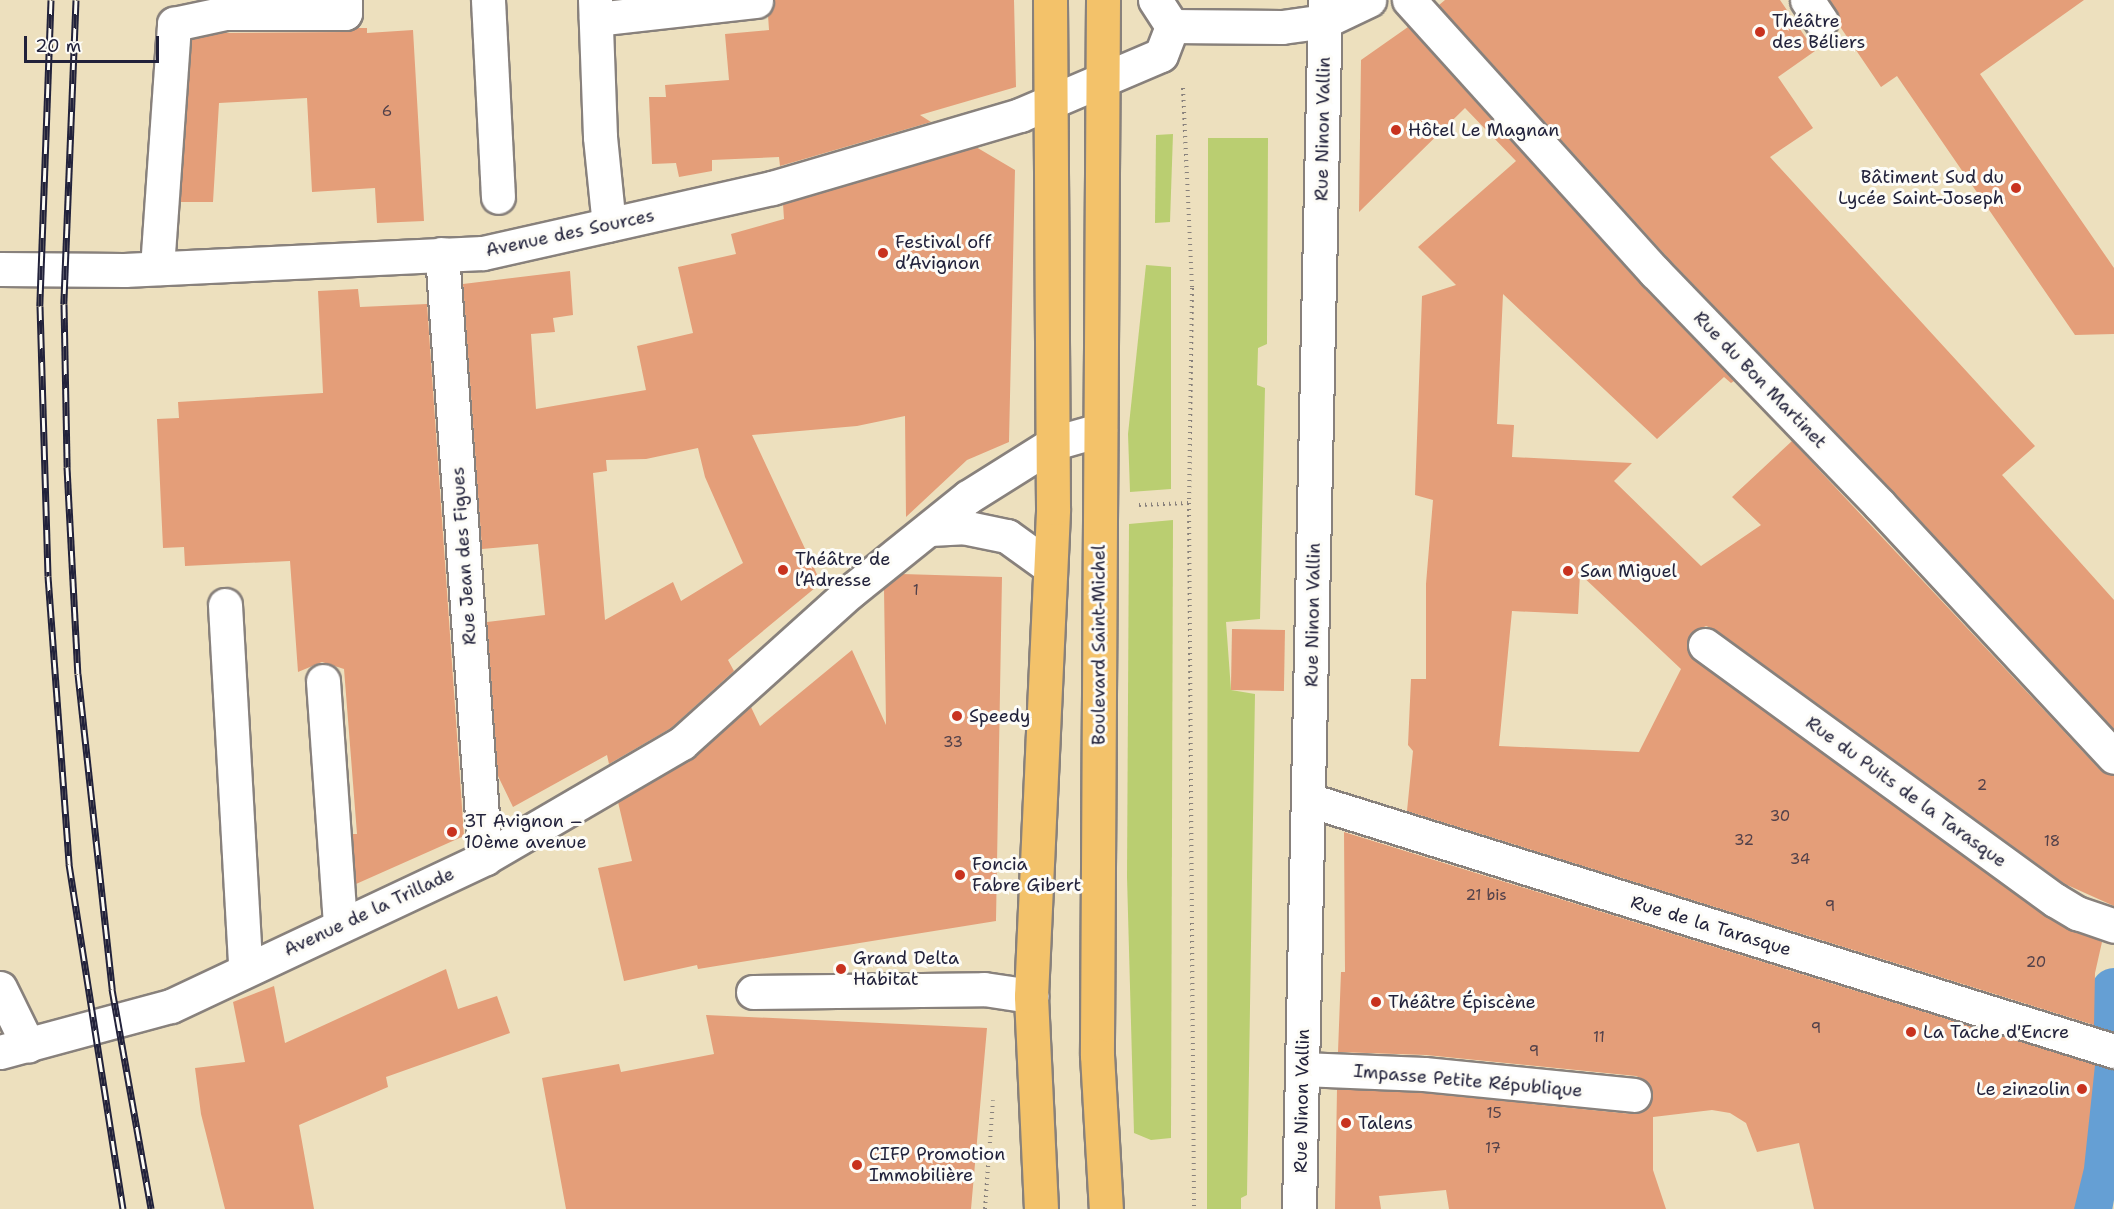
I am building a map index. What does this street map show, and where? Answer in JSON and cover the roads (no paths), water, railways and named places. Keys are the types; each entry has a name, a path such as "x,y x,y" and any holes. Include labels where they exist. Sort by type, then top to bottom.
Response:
{"main road":[{"path":"1041,1209 1031,996 1054,443 1050,0"},
{"name":"Boulevard Saint-Michel","path":"1103,0 1097,1055 1106,1209"}],"street":[{"path":"158,268 174,24 226,7 345,12 345,0"},
{"path":"488,0 498,197"},
{"path":"1051,100 1161,55 1164,13 1282,27 1325,10 1369,0"},
{"name":"Rue du Bon Martinet","path":"1409,0 1655,272 1879,504 2114,757"},
{"path":"609,225 600,137 596,10 756,1"},
{"name":"Rue Ninon Vallin","path":"1299,1209 1325,10"},
{"name":"Avenue des Sources","path":"0,269 124,270 483,253 772,188 1020,115 1051,100"},
{"name":"Rue Jean des Figues","path":"442,254 485,858"},
{"name":"Avenue de la Trillade","path":"14,1049 171,1006 245,968 485,858 682,743 851,591 968,497 1054,443 1100,430"},
{"path":"930,529 963,527 1007,536 1050,567"},
{"path":"225,605 245,968"},
{"name":"Rue du Puits de la Tarasque","path":"1705,645 2055,900 2077,913 2114,926"},
{"path":"323,681 340,924"},
{"name":"Rue de la Tarasque","path":"1309,800 2114,1051"},
{"path":"0,988 14,1049"},
{"path":"753,992 984,989 1031,996"},
{"name":"Impasse Petite République","path":"1302,1069 1424,1074 1634,1095"}],"waterway":[{"path":"2114,991 2114,1017"},
{"path":"2089,1209 2114,1067"}],"railway":[{"path":"51,0 40,306 48,576 69,864 123,1209"},
{"path":"76,0 64,304 67,467 78,674 112,989 151,1209"}],"place":[{"name":"Théâtre des Béliers","path":"1760,32"},
{"name":"Hôtel Le Magnan","path":"1396,130"},
{"name":"Bâtiment Sud du Lycée Saint-Joseph","path":"2016,188"},
{"name":"Festival off d’Avignon","path":"883,253"},
{"name":"Théâtre de l’Adresse","path":"783,570"},
{"name":"San Miguel","path":"1568,571"},
{"name":"Speedy","path":"957,716"},
{"name":"3T Avignon – 10ème avenue","path":"452,832"},
{"name":"Foncia Fabre Gibert","path":"960,875"},
{"name":"Grand Delta Habitat","path":"841,969"},
{"name":"Théâtre Épiscène","path":"1376,1002"},
{"name":"La Tache d'Encre","path":"1911,1032"},
{"name":"Le zinzolin","path":"2082,1089"},
{"name":"Talens","path":"1346,1123"},
{"name":"CIFP Promotion Immobilière","path":"857,1165"}]}
